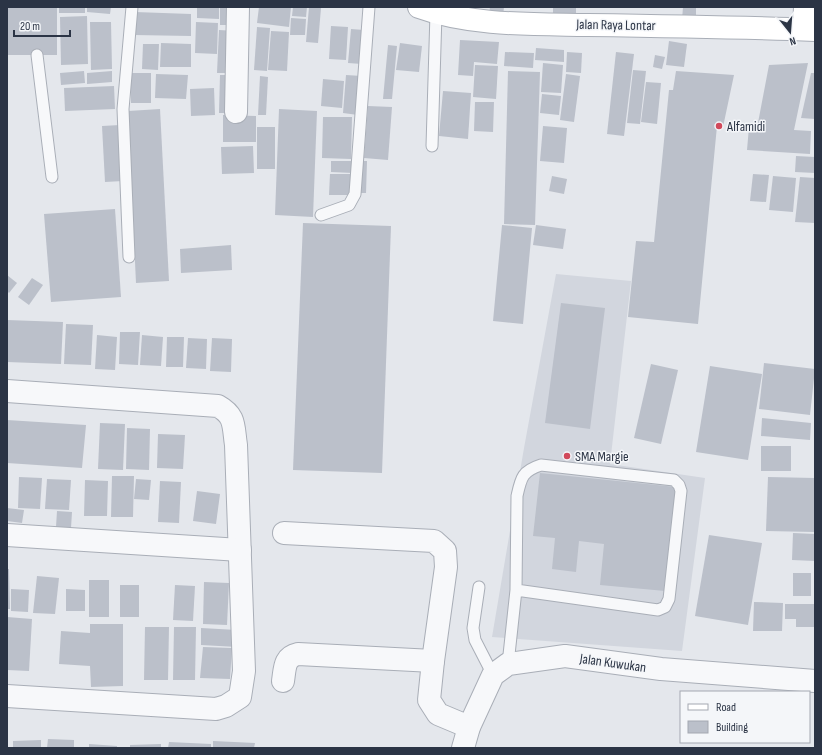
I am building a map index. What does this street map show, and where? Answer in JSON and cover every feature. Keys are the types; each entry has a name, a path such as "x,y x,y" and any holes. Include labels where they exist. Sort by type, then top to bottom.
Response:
{"street":[{"path":"236,112 238,7"},
{"path":"805,7 810,29"},
{"name":"Jalan Raya Lontar","path":"427,10 478,20 543,24 810,29"},
{"path":"7,390 218,406 228,412 231,418 236,445 244,684 240,697 226,706 216,709 7,696"},
{"path":"284,533 434,541 445,551 446,567 429,700 438,714 469,727"},
{"path":"7,536 240,550"},
{"path":"283,681 286,661 291,655 298,654 433,661"},
{"name":"Jalan Kuwukan","path":"501,670 565,656 661,669 815,681"},
{"path":"463,748 469,727 501,670"}],"lane":[{"path":"129,257 123,109 132,7"},
{"path":"321,215 349,205 355,194 369,7"},
{"path":"427,10 432,146"},
{"path":"37,55 52,178"},
{"path":"501,670 516,590 517,496 522,477 532,468 541,465 674,480 679,485 681,491 671,583 669,599 665,607 658,610 516,590"},
{"path":"479,587 473,628 475,640 501,670"}],"shaded area":[{"name":"SMA Margie","path":"556,274 631,281 610,464 705,478 682,651 492,637 524,448"}],"building":[{"path":"7,7 57,7 57,55 7,55"},
{"path":"59,7 85,7 85,13 59,13"},
{"path":"87,7 111,7 110,14 87,12"},
{"path":"197,7 219,7 219,19 197,18"},
{"path":"220,7 236,7 236,25 220,25"},
{"path":"259,7 291,7 289,27 257,23"},
{"path":"293,7 307,7 306,17 292,16"},
{"path":"309,7 321,8 318,43 306,42"},
{"path":"490,7 504,7 503,16 489,15"},
{"path":"553,7 576,7 576,14 553,13"},
{"path":"683,7 696,7 696,21 682,20"},
{"path":"135,12 191,14 191,36 134,35"},
{"path":"87,16 88,64 61,65 60,17"},
{"path":"291,18 306,19 305,35 290,35"},
{"path":"90,22 111,22 112,69 91,70"},
{"path":"196,22 218,23 217,54 195,53"},
{"path":"331,26 348,27 346,60 329,59"},
{"path":"257,27 270,28 267,71 254,70"},
{"path":"351,29 364,30 362,64 348,63"},
{"path":"219,30 236,31 234,73 217,73"},
{"path":"271,31 289,32 287,71 268,70"},
{"path":"460,40 499,42 497,64 474,62 473,76 458,75"},
{"path":"669,41 687,44 684,67 666,65"},
{"path":"161,43 191,44 191,67 160,67"},
{"path":"400,43 422,46 419,72 396,70"},
{"path":"143,44 159,44 158,70 142,69"},
{"path":"388,45 397,46 392,99 383,99"},
{"path":"536,48 564,50 564,62 535,60"},
{"path":"505,52 534,53 533,68 504,66"},
{"path":"567,52 582,53 581,73 566,72"},
{"path":"616,52 634,54 624,136 607,134"},
{"path":"655,55 665,57 662,69 653,67"},
{"path":"543,63 563,65 561,93 541,92"},
{"path":"808,63 794,130 811,131 810,154 747,150 749,127 757,128 769,65"},
{"path":"475,65 498,66 496,99 473,97"},
{"path":"633,70 646,71 640,124 627,123"},
{"path":"84,71 85,83 61,85 60,73"},
{"path":"112,71 112,82 87,84 87,73"},
{"path":"508,71 540,72 535,225 504,224"},
{"path":"676,71 734,75 723,127 717,126 698,324 628,317 636,241 654,242 669,90 673,90"},
{"path":"131,73 151,73 151,103 131,103"},
{"path":"811,73 815,73 815,119 801,118"},
{"path":"156,74 188,75 186,99 155,98"},
{"path":"566,74 580,76 574,122 560,120"},
{"path":"220,75 235,75 233,113 219,113"},
{"path":"346,75 362,76 358,115 343,113"},
{"path":"260,76 268,77 266,115 258,115"},
{"path":"323,79 344,81 342,108 321,106"},
{"path":"646,82 661,83 657,124 641,122"},
{"path":"114,86 115,109 65,111 64,88"},
{"path":"214,88 215,115 191,116 190,89"},
{"path":"443,91 471,93 468,139 439,136"},
{"path":"542,94 561,96 559,115 540,113"},
{"path":"475,102 494,102 493,132 474,131"},
{"path":"368,106 392,107 388,160 364,158"},
{"path":"160,109 169,281 136,283 128,111"},
{"path":"279,109 317,111 313,217 275,215"},
{"path":"223,115 256,116 256,142 223,142"},
{"path":"323,117 352,117 351,159 322,158"},
{"path":"120,125 123,181 105,182 102,126"},
{"path":"543,126 567,128 564,163 540,161"},
{"path":"257,127 275,127 275,169 257,169"},
{"path":"253,146 254,173 222,174 221,147"},
{"path":"796,156 815,157 815,173 795,172"},
{"path":"331,161 354,161 353,173 331,172"},
{"path":"359,161 367,161 366,193 357,193"},
{"path":"330,174 353,174 352,195 329,195"},
{"path":"753,174 769,175 766,202 750,201"},
{"path":"552,176 567,179 564,194 549,191"},
{"path":"773,176 796,178 793,212 769,210"},
{"path":"800,177 815,178 815,223 795,222"},
{"path":"115,209 121,297 51,302 44,214"},
{"path":"303,223 391,226 382,473 293,470"},
{"path":"502,225 532,228 523,324 493,321"},
{"path":"536,225 566,229 563,249 533,245"},
{"path":"231,245 232,270 181,273 180,249"},
{"path":"7,275 17,283 9,293 7,291"},
{"path":"32,278 43,285 29,305 18,297"},
{"path":"561,303 605,308 590,429 545,423"},
{"path":"7,320 63,322 61,364 7,362"},
{"path":"66,324 93,325 91,365 64,364"},
{"path":"120,332 140,332 138,365 119,364"},
{"path":"97,335 117,337 115,370 95,369"},
{"path":"142,335 163,337 161,366 140,365"},
{"path":"167,337 184,337 183,367 166,367"},
{"path":"188,338 207,339 206,369 186,368"},
{"path":"212,338 232,339 231,372 210,371"},
{"path":"764,363 815,369 810,415 759,409"},
{"path":"651,364 678,370 661,444 634,438"},
{"path":"710,366 762,374 748,460 696,452"},
{"path":"762,418 811,423 810,440 761,436"},
{"path":"7,420 86,425 82,468 7,463"},
{"path":"100,423 125,424 123,470 98,469"},
{"path":"127,428 150,429 149,470 126,469"},
{"path":"158,434 185,435 183,469 157,468"},
{"path":"761,446 791,446 791,471 761,471"},
{"path":"540,473 676,487 665,591 600,585 604,544 579,541 576,572 552,569 555,538 533,536"},
{"path":"112,476 134,476 133,517 111,517"},
{"path":"19,477 42,478 40,509 18,508"},
{"path":"768,477 815,478 815,532 766,531"},
{"path":"47,479 71,480 69,510 45,509"},
{"path":"136,479 151,480 149,500 134,499"},
{"path":"85,480 108,481 107,516 84,516"},
{"path":"160,481 181,482 179,523 158,522"},
{"path":"197,491 220,494 216,524 193,521"},
{"path":"7,508 24,510 22,523 7,521"},
{"path":"57,511 72,512 71,528 56,527"},
{"path":"793,533 815,534 815,561 792,560"},
{"path":"709,535 762,543 748,625 695,616"},
{"path":"7,569 9,569 10,609 7,609"},
{"path":"793,573 811,573 811,596 793,596"},
{"path":"37,576 59,578 55,614 33,613"},
{"path":"89,580 109,580 109,617 89,617"},
{"path":"204,582 229,583 227,625 203,624"},
{"path":"120,585 139,585 139,617 120,617"},
{"path":"175,585 195,586 193,621 173,620"},
{"path":"11,589 29,590 28,612 11,611"},
{"path":"66,589 85,590 85,611 66,611"},
{"path":"754,602 783,603 782,631 753,631"},
{"path":"785,604 815,604 815,627 796,627 796,619 785,619"},
{"path":"7,617 32,619 29,671 7,670"},
{"path":"90,624 123,624 123,686 91,687 90,666 59,664 61,631 90,633"},
{"path":"145,627 169,627 168,680 144,680"},
{"path":"174,627 196,627 195,680 173,680"},
{"path":"201,628 237,630 237,647 201,645"},
{"path":"203,647 232,648 230,679 200,678"},
{"path":"48,739 74,740 74,748 47,748"},
{"path":"41,740 41,748 13,748 13,741"},
{"path":"213,741 255,743 254,748 213,748"},
{"path":"169,742 211,744 211,748 168,748"},
{"path":"89,744 117,746 117,748 89,748"},
{"path":"161,744 161,748 130,748 130,745"}],"place":[{"name":"Alfamidi","path":"719,126"},
{"name":"SMA Margie","path":"567,456"}]}
